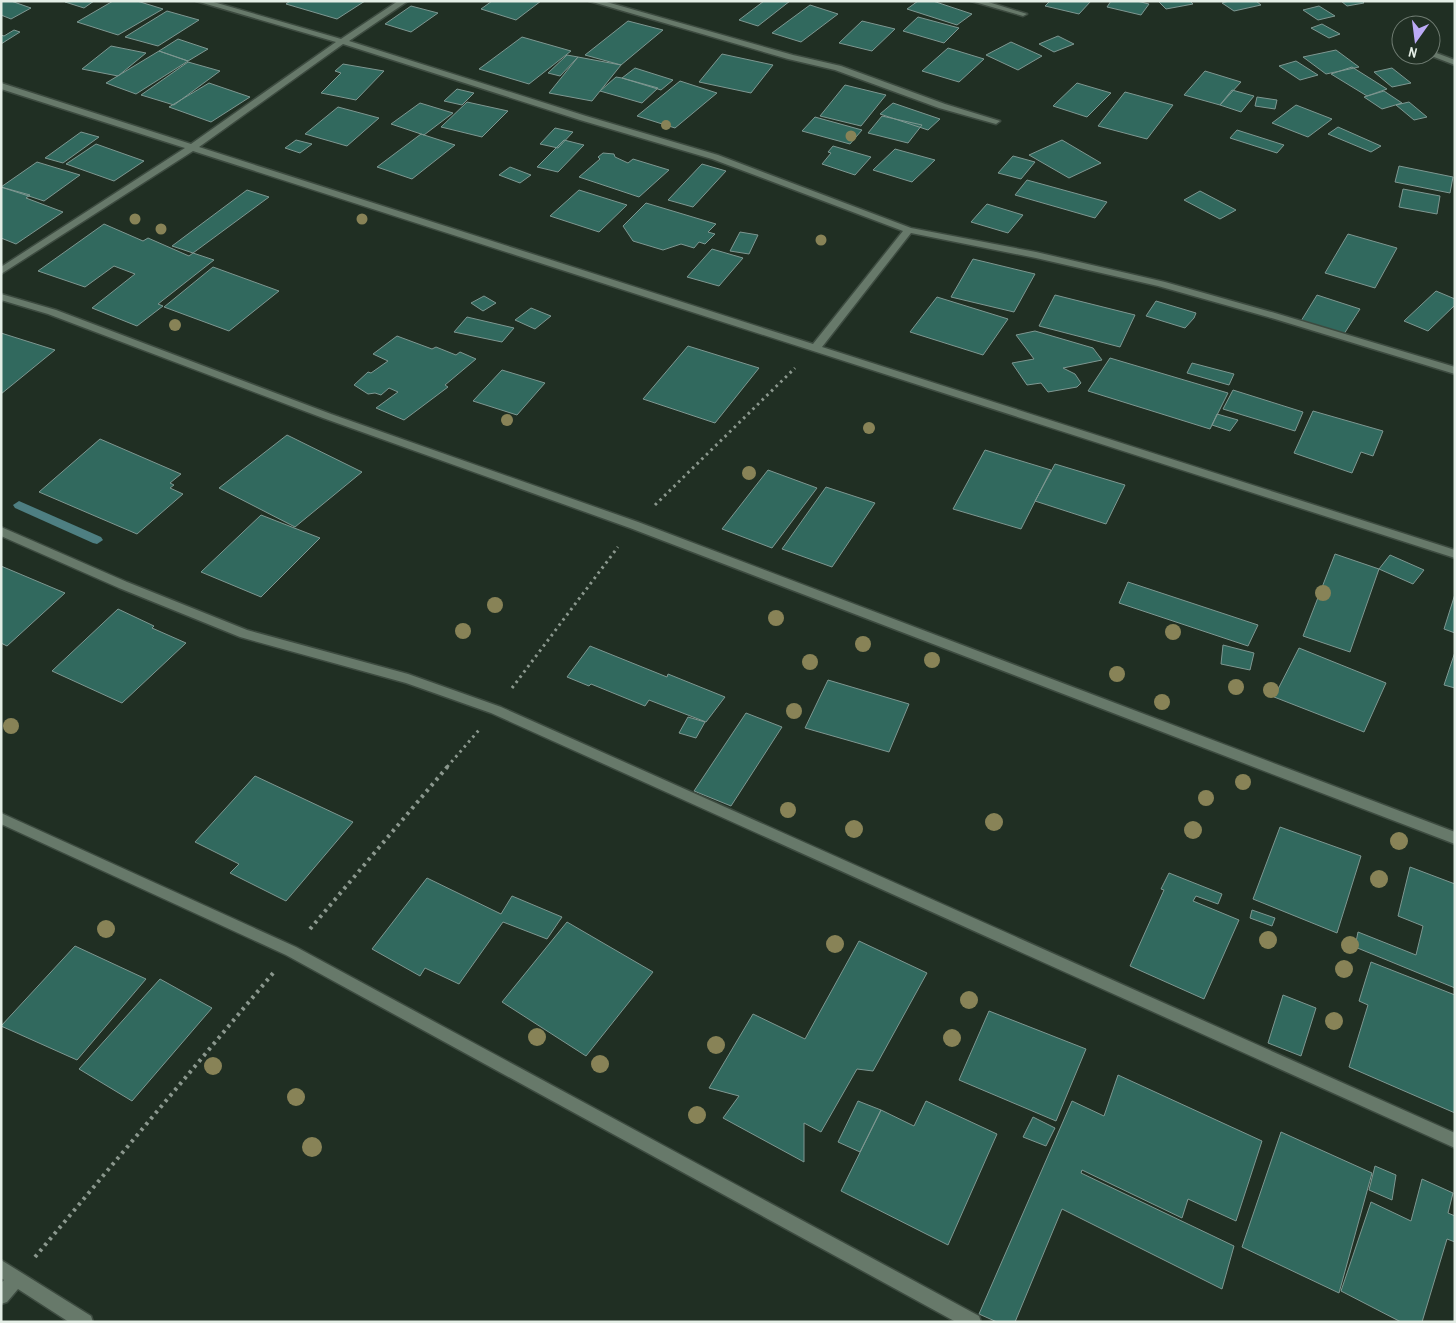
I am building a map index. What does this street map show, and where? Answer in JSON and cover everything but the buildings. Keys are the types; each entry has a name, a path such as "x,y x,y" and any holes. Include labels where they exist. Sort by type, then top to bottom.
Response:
{"street":[{"path":"200,1 343,41 583,118 715,157 910,230 1018,251 1162,285 1261,312 1455,371"},
{"path":"1,271 193,147 343,41 404,1"},
{"path":"594,1 792,58 838,68 942,106 996,121"},
{"path":"975,1 1023,14"},
{"path":"1441,57 1455,63"},
{"path":"1,86 1455,554"},
{"path":"815,348 910,230"},
{"path":"1,297 52,312 318,412 634,525 1455,838"},
{"path":"1,531 123,585 244,634 408,679 496,710 1455,1141"},
{"path":"1,818 291,951 973,1322"},
{"path":"1,1268 85,1322"},
{"path":"1,1296 16,1279"}],"path":[{"path":"16,1279 496,710"}],"waterway":[{"path":"19,505 97,540"}]}
